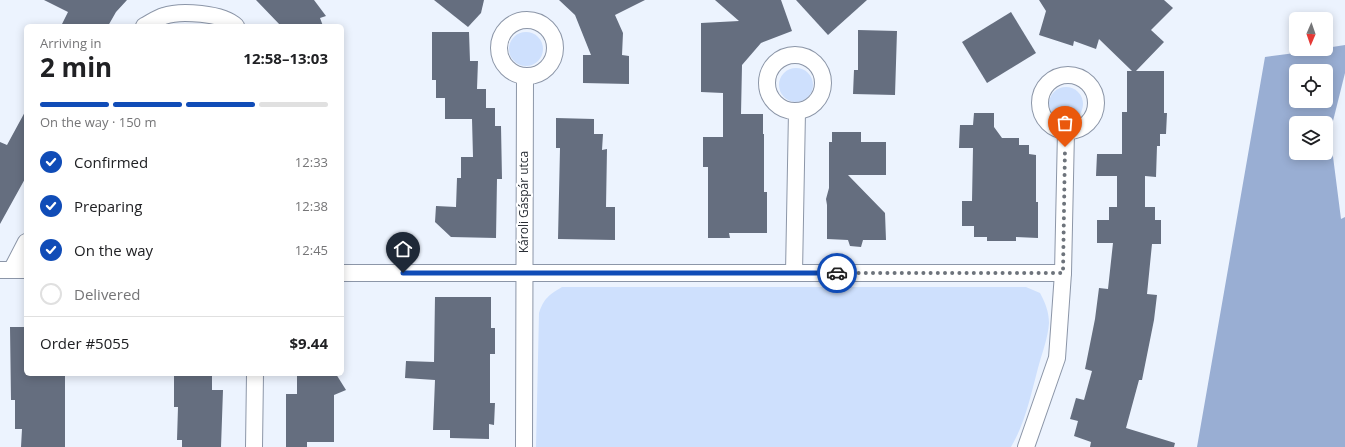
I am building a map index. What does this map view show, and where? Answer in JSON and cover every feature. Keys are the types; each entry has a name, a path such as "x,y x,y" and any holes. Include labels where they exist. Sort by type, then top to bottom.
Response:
{"street":[{"path":"148,24 164,16 187,12 210,16 234,24"},
{"name":"Károli Gáspár utca","path":"524,447 525,76"},
{"path":"794,273 797,111"},
{"path":"1026,447 1056,358 1063,273 1066,131"},
{"path":"13,270 24,246"},
{"path":"344,273 1063,273"},
{"path":"254,447 255,376"}],"shaded area":[{"path":"526,32 538,37 543,49 538,61 526,66 514,61 509,49 514,37"},
{"path":"1345,45 1345,73 1333,121 1333,116 1289,116 1289,160 1333,160 1333,156 1341,219 1345,217 1345,447 1197,447 1265,57 1289,54 1289,56 1333,56 1333,47"},
{"path":"796,68 808,73 813,85 808,97 796,102 784,97 779,85 784,73"},
{"path":"1066,87 1078,92 1083,104 1078,116 1066,121 1054,116 1049,104 1054,92"},
{"path":"562,287 1026,287 1040,293 1044,300 1049,323 1046,340 1027,409 1020,429 1011,447 536,447 539,313 548,297"}],"building":[{"path":"44,0 127,0 116,12 109,24 62,24 68,12"},
{"path":"256,0 314,0 326,16 320,18 322,24 279,24"},
{"path":"434,0 484,0 481,13 468,27"},
{"path":"559,0 645,0 615,15 623,33 622,55 629,56 629,84 583,83 583,55 591,55 575,15"},
{"path":"715,0 781,0 792,31 761,43 742,65 741,114 763,114 764,192 767,192 767,233 729,233 730,238 708,238 708,167 703,167 703,137 723,137 723,93 701,92 701,23 739,21"},
{"path":"796,0 867,0 828,35"},
{"path":"1039,0 1164,0 1173,8 1151,30 1164,42 1136,71 1164,71 1164,113 1167,113 1166,134 1160,134 1160,146 1157,146 1156,177 1145,176 1145,207 1155,207 1155,220 1161,220 1161,244 1152,244 1147,294 1157,295 1154,320 1142,380 1139,380 1126,428 1175,443 1174,447 1090,447 1091,442 1074,436 1078,421 1070,419 1076,398 1084,400 1092,371 1085,369 1095,319 1099,288 1108,289 1113,243 1097,243 1097,220 1109,220 1109,207 1117,207 1117,176 1096,176 1097,154 1122,154 1122,112 1127,112 1127,71 1132,71 1099,39 1096,49 1074,41 1073,46 1039,35 1046,11"},
{"path":"1011,12 1036,53 987,83 962,42"},
{"path":"858,30 897,31 895,95 853,94 854,70 858,70"},
{"path":"432,32 469,32 470,61 478,61 477,89 486,89 486,108 495,108 495,126 501,126 502,179 497,179 496,238 451,237 435,222 436,206 456,207 457,178 461,178 461,157 473,157 472,119 445,119 445,98 436,98 436,80 432,80"},
{"path":"974,113 994,113 994,127 1002,138 1019,138 1019,145 1029,145 1029,154 1036,155 1038,238 1016,237 1016,241 987,241 987,237 974,237 974,226 962,226 962,201 972,201 973,148 959,148 960,125 973,125"},
{"path":"24,114 24,181 0,224 0,142 7,145"},
{"path":"556,118 594,119 594,134 603,134 602,150 607,149 606,207 615,207 615,240 558,239 560,148 556,148"},
{"path":"832,132 861,132 861,142 886,142 886,175 848,175 885,213 886,240 863,240 861,247 850,246 848,240 827,239 826,199 829,188 829,142 832,142"},
{"path":"435,297 491,297 491,328 495,328 495,354 490,354 490,403 495,403 494,425 489,424 489,439 450,438 450,430 433,430 435,380 405,378 406,361 434,362"},
{"path":"10,327 24,327 24,376 65,376 65,447 21,447 22,429 15,429 15,400 11,400"},
{"path":"174,376 212,376 212,390 223,390 221,447 182,447 182,440 177,440 178,407 174,407"},
{"path":"297,376 337,376 346,390 334,395 334,442 307,442 307,447 286,447 286,394 297,394"}],"way so far":[{"path":"837,273 1063,273 1065,147"}],"route":[{"path":"403,273 837,273"}]}
